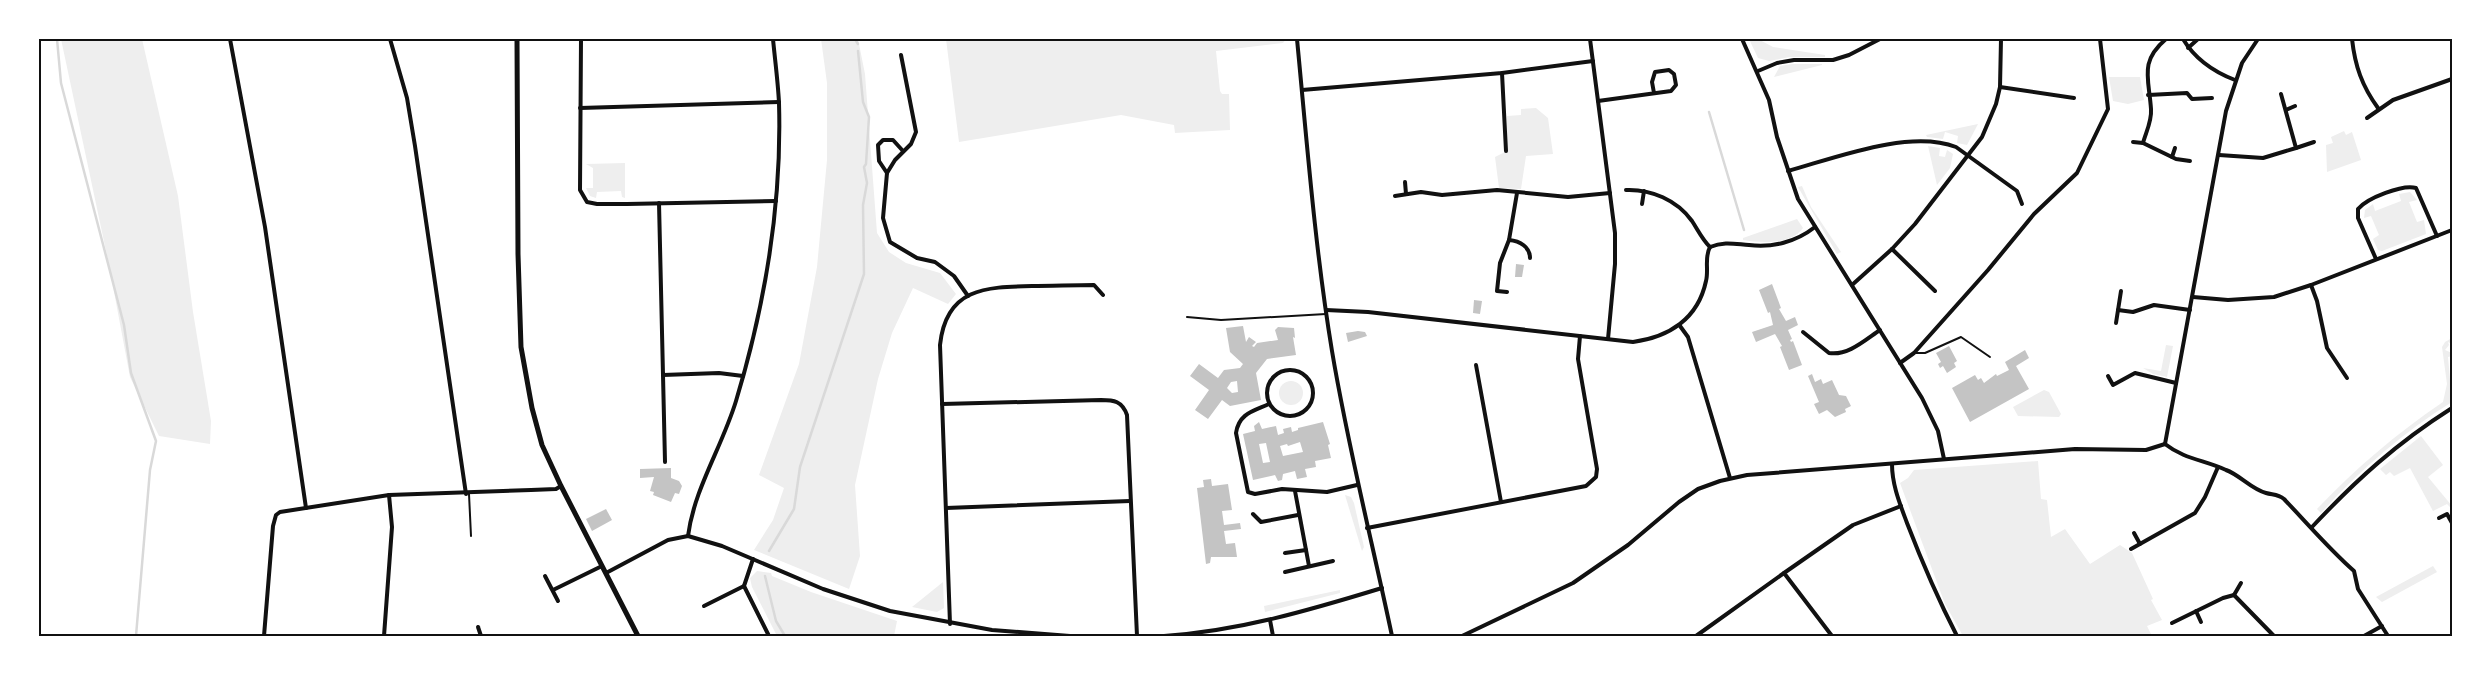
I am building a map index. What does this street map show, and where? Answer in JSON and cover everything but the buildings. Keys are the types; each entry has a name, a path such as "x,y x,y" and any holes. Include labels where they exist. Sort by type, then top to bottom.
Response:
{"street":[{"path":"230,39 265,227 306,508"},
{"path":"390,39 407,98 467,494"},
{"path":"517,39 518,254 521,347 535,421 542,445 561,486 638,636"},
{"path":"581,39 580,190 584,198 597,204 776,201"},
{"path":"688,536 699,495 735,403 764,289 776,201 779,102 774,39"},
{"path":"1297,39 1326,312 1357,485 1392,636"},
{"path":"1590,39 1610,193 1615,264 1608,339"},
{"path":"1742,39 1758,71 1769,100 1777,137 1798,199 1900,363 1938,431 1944,460"},
{"path":"1758,71 1777,62 1833,60 1849,55 1880,39"},
{"path":"1852,285 1892,250 1921,218 1968,156 1989,124 2000,87 2002,39"},
{"path":"1900,363 1914,353 1988,270 2034,214 2077,173 2108,109 2100,39"},
{"path":"2143,143 2151,110 2148,95 2147,64 2155,48 2166,39"},
{"path":"2183,39 2188,48 2211,68 2235,80"},
{"path":"2188,48 2198,39"},
{"path":"2165,444 2226,111 2242,63 2258,39"},
{"path":"2352,39 2356,64 2362,83 2378,108"},
{"path":"901,55 916,132 911,144 903,151 887,173 883,218 890,242 917,258 935,262 954,276 968,296"},
{"path":"1302,90 1502,73 1593,61"},
{"path":"1598,101 1671,91 1676,85 1674,74 1669,70 1656,72 1652,82 1654,93"},
{"path":"1502,73 1506,151"},
{"path":"2367,118 2378,108 2393,100 2452,79"},
{"path":"2000,87 2074,98"},
{"path":"2148,95 2187,93 2192,99 2212,98"},
{"path":"2281,94 2296,148"},
{"path":"580,108 779,102"},
{"path":"2286,110 2295,106"},
{"path":"887,173 879,161 878,145 883,140 893,140 903,151"},
{"path":"1788,171 1846,154 1907,142 1946,143 1968,156 2017,191 2022,204"},
{"path":"2134,142 2143,143 2172,157 2190,161"},
{"path":"2219,155 2264,158 2314,142"},
{"path":"2172,157 2175,148"},
{"path":"1405,182 1406,194"},
{"path":"2376,259 2358,218 2358,209 2368,201 2407,186 2416,188 2437,236"},
{"path":"1395,196 1421,192 1449,194 1497,190 1568,197 1610,193"},
{"path":"1626,190 1658,194 1675,204 1692,220 1710,247"},
{"path":"1642,204 1644,191"},
{"path":"1507,292 1497,291 1500,263 1509,240 1517,193"},
{"path":"659,203 666,462"},
{"path":"1326,312 1368,312 1633,342 1646,340 1667,334 1680,326 1688,318 1702,295 1708,268 1706,256 1710,247 1727,242 1773,245 1795,240 1815,227"},
{"path":"2193,297 2228,300 2252,300 2274,297 2311,285 2452,230"},
{"path":"1509,240 1526,247 1530,252 1530,258"},
{"path":"1892,250 1934,291"},
{"path":"950,624 940,345 942,329 950,310 968,296 992,287 1094,285 1103,295"},
{"path":"2311,285 2317,301 2327,348 2347,378"},
{"path":"2116,323 2121,291"},
{"path":"2118,310 2133,312 2154,305 2190,310"},
{"path":"1680,326 1688,338 1730,478"},
{"path":"1803,332 1833,354 1854,348 1880,330"},
{"path":"1367,528 1586,486 1596,477 1597,469 1578,359 1580,336"},
{"path":"1476,365 1500,502"},
{"path":"1283,371 1299,372 1311,382 1314,396 1312,404 1301,414 1294,416 1280,414 1270,404 1267,396 1270,381 1283,371"},
{"path":"663,375 719,373 743,376"},
{"path":"2108,376 2112,384 2135,373 2176,383"},
{"path":"942,404 1116,400 1125,409 1127,415 1138,636"},
{"path":"1270,404 1246,413 1238,425 1236,433 1245,487 1251,494 1282,489 1327,492 1357,485"},
{"path":"2312,527 2382,458 2420,429 2452,408"},
{"path":"1462,636 1573,583 1628,545 1689,494 1708,484 1730,478 2090,448 2146,450 2165,444"},
{"path":"2165,444 2181,456 2218,467 2242,478 2266,493 2279,496 2312,527 2343,563 2354,571 2358,589 2388,636"},
{"path":"1892,464 1893,484 1901,506 1929,580 1957,636"},
{"path":"2131,549 2195,513 2218,467"},
{"path":"264,636 273,526 276,515 280,512 389,495 467,494 556,489 561,486"},
{"path":"1295,491 1309,566"},
{"path":"384,636 392,526 389,495"},
{"path":"946,508 1130,500"},
{"path":"1696,636 1853,525 1901,506"},
{"path":"2439,518 2452,512"},
{"path":"1253,514 1261,522 1298,515"},
{"path":"2447,514 2452,523"},
{"path":"2134,533 2140,544"},
{"path":"606,573 668,540 688,536 704,540 850,598 890,610 950,624 1037,636 1070,636"},
{"path":"1286,553 1306,550"},
{"path":"753,559 744,586 769,636"},
{"path":"1285,572 1333,562"},
{"path":"552,590 602,566"},
{"path":"1784,573 1832,636"},
{"path":"545,576 558,601"},
{"path":"2172,623 2223,598 2234,595 2241,583"},
{"path":"704,606 744,586"},
{"path":"1164,636 1233,628 1270,620 1382,588"},
{"path":"2234,595 2274,636"},
{"path":"2196,611 2201,622"},
{"path":"1270,620 1273,636"},
{"path":"2364,636 2382,626"},
{"path":"478,627 481,636"}],"lane":[{"path":"1187,317 1221,320 1326,312"},
{"path":"1914,353 1925,353 1961,337 1990,357"},
{"path":"467,494 471,536"}],"shaded area":[{"path":"61,39 142,39 178,196 193,312 211,421 210,444 159,436 130,377 109,265"},
{"path":"821,39 858,39 865,74 877,233 889,252 906,263 940,273 956,294 948,304 913,288 892,333 878,379 855,485 860,556 849,589 754,550 773,520 784,488 759,475 799,364 817,267 827,160 827,83"},
{"path":"946,39 1286,39 1283,43 1216,51 1220,91 1222,94 1229,94 1230,130 1175,133 1174,125 1121,115 959,142"},
{"path":"1749,39 1758,39 1773,47 1825,55 1825,57 1790,57 1769,61 1758,58"},
{"path":"1792,64 1822,65 1774,77 1780,66"},
{"path":"2109,77 2140,77 2144,100 2128,104 2113,101"},
{"path":"1536,108 1548,118 1553,154 1526,156 1521,189 1499,188 1495,157 1507,151 1507,116 1521,115 1521,109"},
{"path":"1978,124 1967,145 1957,143 1958,136 1945,132 1943,139 1927,137 1926,135"},
{"path":"2344,131 2346,135 2352,132 2361,160 2327,172 2326,145 2333,143 2331,137"},
{"path":"1928,146 1940,148 1939,156 1945,157 1947,150 1953,154 1950,168 1937,185"},
{"path":"625,163 625,198 622,197 621,191 597,192 596,198 590,196 586,188 593,188 593,168 586,164"},
{"path":"1802,186 1811,207 1841,252 1837,254 1798,187"},
{"path":"2410,192 2417,200 2409,202 2417,222 2424,220 2426,234 2382,251 2378,250 2373,239 2379,235 2371,216 2364,218 2365,210 2373,204 2375,211 2401,201 2399,194"},
{"path":"1797,219 1803,228 1798,234 1791,237 1775,242 1743,240 1743,238"},
{"path":"2452,338 2452,344 2448,342 2449,345 2445,350 2452,353 2452,356 2448,357 2452,402 2416,426 2382,453 2321,513 2317,509 2347,479 2409,426 2443,402 2447,384 2442,347 2445,342"},
{"path":"2166,345 2173,346 2167,377 2153,374 2143,368 2161,371"},
{"path":"1291,381 1300,384 1303,393 1300,402 1291,405 1282,402 1279,393 1282,384"},
{"path":"2044,390 2049,392 2061,414 2059,417 2018,416 2013,407"},
{"path":"2421,436 2443,465 2428,477 2452,506 2452,509 2447,504 2433,511 2410,468 2394,476 2390,472 2386,475 2380,469"},
{"path":"2038,461 2041,499 2047,500 2051,537 2065,529 2090,564 2120,545 2132,553 2153,599 2151,600 2162,620 2147,626 2152,636 1963,636 1945,604 1900,483 1908,478 1914,470"},
{"path":"1345,495 1351,497 1354,503 1364,547 1362,551"},
{"path":"2433,566 2437,572 2382,602 2376,597"},
{"path":"757,571 771,573 772,576 811,592 897,621 894,636 777,636 752,587 750,578"},
{"path":"943,582 944,608 937,612 912,607"},
{"path":"1340,590 1340,593 1265,612 1264,606"}],"waterway":[{"path":"57,39 61,83 124,325 131,373 156,441 150,470 136,636"},
{"path":"855,39 858,44"},
{"path":"769,551 794,509 800,467 864,274 863,205 867,183 864,167 866,164 869,117 863,102 858,51"},
{"path":"1709,112 1744,230"},
{"path":"765,576 776,621 785,636"}]}
